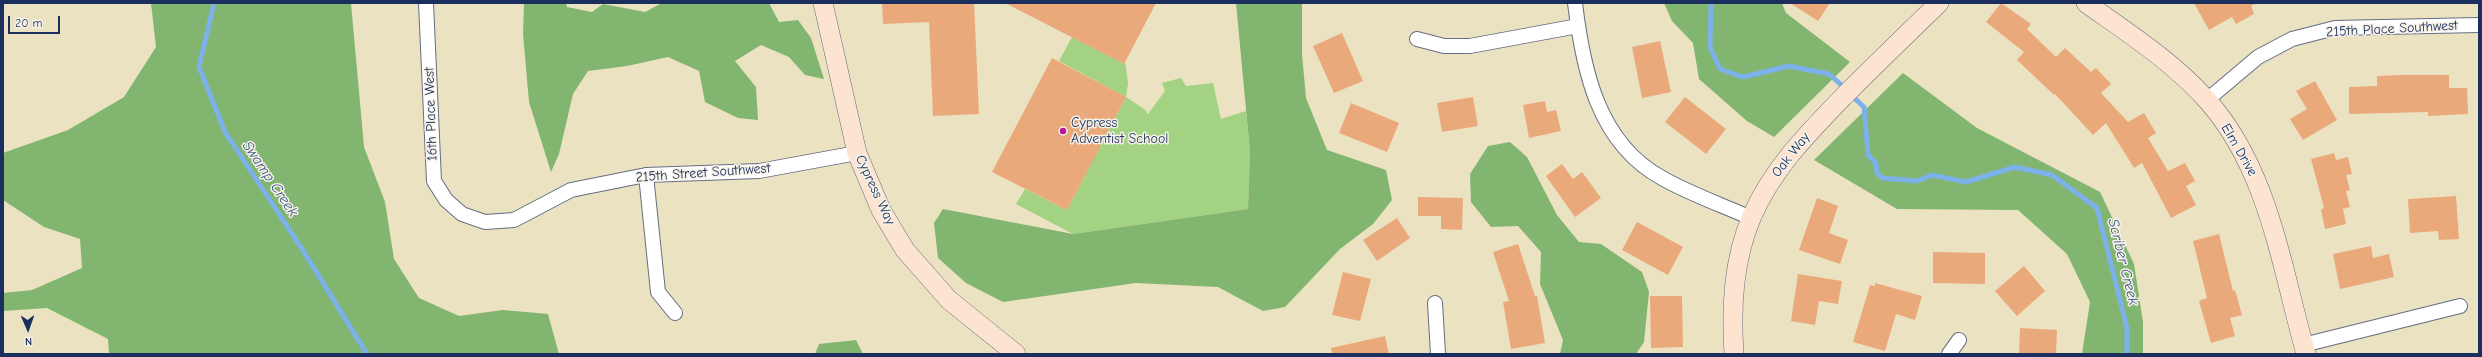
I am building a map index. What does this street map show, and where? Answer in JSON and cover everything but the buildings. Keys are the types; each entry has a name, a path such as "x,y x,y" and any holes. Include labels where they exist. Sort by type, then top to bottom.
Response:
{"street":[{"name":"16th Place West","path":"426,3 434,181 446,200 462,214"},
{"name":"Cypress Way","path":"823,3 857,153 881,210 905,250 949,300 1016,354"},
{"path":"1575,3 1589,83 1600,110 1614,135 1635,159 1661,178 1751,218"},
{"name":"Oak Way","path":"1734,354 1732,316 1735,279 1751,218 1761,197 1787,157 1803,137 1939,3"},
{"name":"Elm Drive","path":"2086,3 2154,51 2207,100 2229,129 2251,167 2264,199 2304,349"},
{"name":"215th Place Southwest","path":"2207,100 2258,58 2292,39 2335,28 2479,25"},
{"path":"1417,39 1444,46 1470,46 1578,26"},
{"name":"215th Street Southwest","path":"462,214 485,222 514,220 571,190 646,175 759,171 857,153"},
{"path":"646,175 658,292 675,314"},
{"path":"1435,303 1438,354"},
{"path":"2304,349 2460,306"},
{"path":"1949,354 1959,340"}],"green space":[{"path":"151,3 351,3 364,147 385,202 394,259 419,298 459,316 503,310 548,314 559,354 109,354 108,339 47,308 3,311 3,293 32,290 82,268 80,239 44,227 3,200 3,153 68,130 124,97 156,47"},
{"path":"524,3 566,3 567,7 592,12 603,4 645,12 662,3 769,3 779,22 798,20 811,38 824,79 805,75 789,57 761,45 735,61 756,87 758,120 738,118 705,102 699,71 668,57 627,66 588,71 573,94 559,154 551,172 529,102 523,34"},
{"path":"1236,3 1302,3 1302,54 1306,98 1327,150 1386,170 1392,200 1373,224 1340,249 1285,307 1263,311 1218,287 1136,283 1003,302 966,283 938,258 934,223 943,209 1073,234 1248,209 1250,152"},
{"path":"1664,3 1782,3 1786,13 1850,62 1774,137 1747,121 1699,79 1693,43 1672,21"},
{"path":"1072,37 1124,64 1125,61 1128,83 1126,97 1059,61"},
{"path":"1903,73 1977,128 2100,192 2134,264 2143,322 2143,354 2082,354 2090,302 2067,254 2018,210 1897,209 1814,160"},
{"path":"1181,78 1186,86 1213,83 1221,119 1246,111 1250,152 1248,209 1073,234 1016,204 1025,189 1067,210 1092,162 1079,134 1101,145 1126,97 1144,109 1148,114 1165,91 1162,83"},
{"path":"1510,142 1527,157 1557,215 1579,242 1601,244 1642,272 1649,292 1644,342 1636,354 1560,354 1563,340 1540,284 1541,252 1518,226 1491,227 1471,202 1470,174 1488,146"},
{"path":"856,340 863,354 815,354 819,344"}],"waterway":[{"name":"Swamp Creek","path":"214,3 199,67 225,132 302,249 367,354"},
{"name":"Scriber Creek","path":"1711,3 1710,47 1720,69 1743,77 1789,66 1829,74 1846,89"},
{"name":"Scriber Creek","path":"1851,95 1864,107 1868,155 1876,163 1877,173 1882,178 1917,181 1932,175 1966,182 2015,167 2052,175 2097,208 2127,328 2127,354"}],"place":[{"name":"Cypress Adventist School","path":"1063,131"}]}
